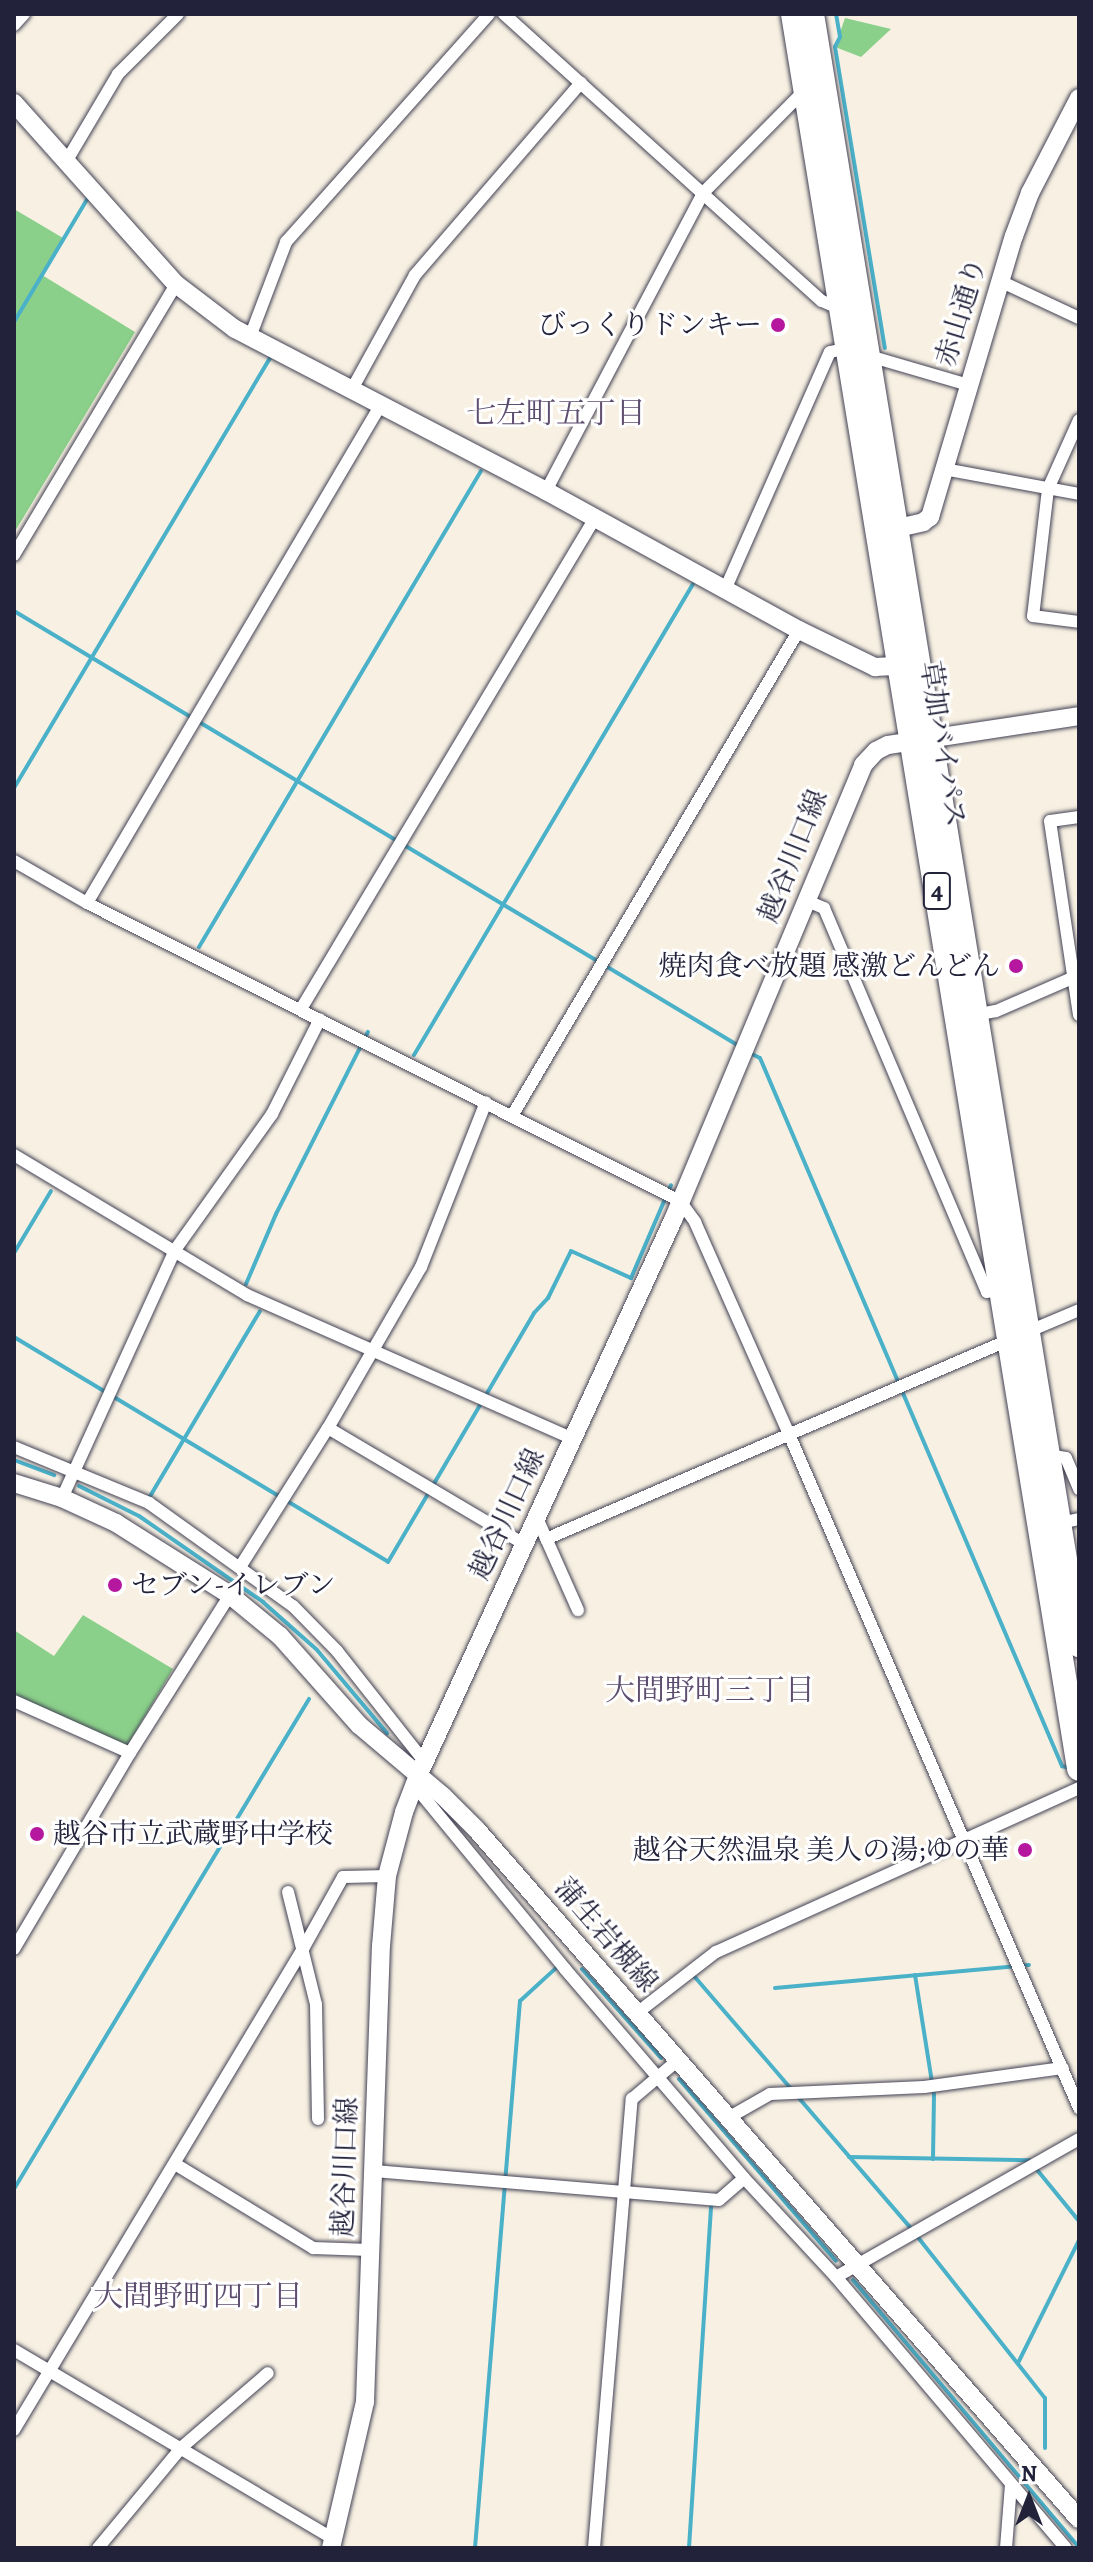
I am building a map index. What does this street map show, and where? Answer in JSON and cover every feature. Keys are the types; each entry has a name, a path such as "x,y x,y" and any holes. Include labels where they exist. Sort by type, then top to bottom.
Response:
{"highway":[{"name":"草加バイパス","path":"793,14 844,310 859,352 898,528 910,665"},
{"name":"草加バイパス","path":"812,14 859,352 922,740 1001,1288 1019,1335 1048,1455 1070,1521 1078,1635"},
{"name":"草加バイパス","path":"922,740 975,1015 1079,1769"}],"main road":[{"name":"赤山通り","path":"898,528 923,522 930,517 1000,281 1030,193 1079,98"},
{"path":"14,103 176,284 250,337 546,491 724,592 799,630 875,667 910,665"},
{"name":"越谷川口線","path":"332,2544 365,2402 381,1946 387,1876 419,1774 680,1201 863,765 876,751 922,740 1079,716"},
{"name":"蒲生岩槻線","path":"14,1483 62,1498 116,1523 230,1595 280,1636 359,1725 419,1774 477,1830 1079,2519"}],"street":[{"path":"14,25 24,14"},
{"path":"66,162 118,74 178,14"},
{"path":"250,337 286,242 489,14"},
{"path":"504,14 822,301 844,310"},
{"path":"351,391 415,275 581,83"},
{"path":"546,491 703,193 807,88"},
{"path":"1000,281 1079,318"},
{"path":"14,555 176,284"},
{"path":"724,592 830,352 859,352 968,385"},
{"path":"87,903 380,406"},
{"path":"1079,420 1048,489 1033,616 1079,622"},
{"path":"944,469 1079,494"},
{"path":"301,1009 595,518"},
{"path":"512,1116 799,630"},
{"path":"1079,817 1050,821 1076,977 1079,1015"},
{"path":"14,861 87,903 680,1201 695,1222 789,1434 1079,2108"},
{"path":"805,900 824,908 987,1292 1001,1288"},
{"path":"975,1015 996,1011 1076,977"},
{"path":"62,1498 175,1250 272,1114 320,1019"},
{"path":"240,1567 328,1428 421,1267 486,1102"},
{"path":"14,1155 247,1295 374,1348 573,1439"},
{"path":"546,1539 1079,1310"},
{"path":"328,1428 524,1544"},
{"path":"14,1447 149,1503 293,1606 337,1651 419,1774 658,2077 744,2178 836,2277 1066,2548"},
{"path":"1048,1455 1066,1458 1079,1489"},
{"path":"537,1518 578,1610"},
{"path":"14,1949 130,1753 174,1689 230,1595"},
{"path":"14,1701 130,1753"},
{"path":"637,2013 716,1952 964,1843 1079,1788"},
{"path":"14,2430 343,1877 387,1876"},
{"path":"288,1892 316,2004 318,2119"},
{"path":"594,2548 632,2099 678,2060"},
{"path":"728,2118 770,2094 924,2087 1063,2068"},
{"path":"836,2277 854,2264 1079,2139"},
{"path":"175,2164 313,2248 370,2250"},
{"path":"374,2171 719,2200 744,2178"},
{"path":"14,2350 182,2447 332,2544"},
{"path":"98,2548 182,2447 268,2373"},
{"path":"1006,2548 1011,2484"}],"green space":[{"path":"845,18 891,29 861,57 835,47"},
{"path":"14,209 63,238 42,275 135,332 14,533"},
{"path":"83,1615 173,1669 127,1746 14,1695 14,1630 54,1656"}],"waterway":[{"path":"836,14 840,37 835,47 885,348"},
{"path":"14,322 88,198"},
{"path":"14,788 270,358"},
{"path":"199,947 481,471"},
{"path":"414,1055 693,584"},
{"path":"14,611 739,1046"},
{"path":"246,1284 276,1214 368,1032"},
{"path":"750,1053 760,1058 1062,1766 1069,1768"},
{"path":"14,1337 388,1562 534,1313 548,1298 571,1251 631,1278 671,1185"},
{"path":"14,1253 51,1191"},
{"path":"149,1498 260,1311"},
{"path":"14,1460 54,1475"},
{"path":"79,1486 139,1516 263,1602 317,1650 387,1733"},
{"path":"14,2189 309,1699"},
{"path":"775,1988 1029,1965"},
{"path":"475,2548 520,2001 556,1968"},
{"path":"582,1969 661,2058"},
{"path":"915,1975 934,2095 933,2159"},
{"path":"694,1976 792,2090"},
{"path":"679,2079 836,2261"},
{"path":"798,2097 909,2226 1045,2398 1045,2448"},
{"path":"849,2157 1029,2160 1079,2221"},
{"path":"689,2548 711,2207"},
{"path":"1018,2363 1079,2240"},
{"path":"853,2280 1079,2547"}],"place":[{"name":"びっくりドンキー","path":"778,325"},
{"name":"焼肉食べ放題 感激どんどん","path":"1016,966"},
{"name":"セブン-イレブン","path":"115,1585"},
{"name":"越谷市立武蔵野中学校","path":"37,1834"},
{"name":"越谷天然温泉 美人の湯;ゆの華","path":"1025,1850"}],"district":[{"name":"七左町五丁目","path":"556,413"},
{"name":"大間野町三丁目","path":"710,1690"},
{"name":"大間野町四丁目","path":"198,2296"}]}
